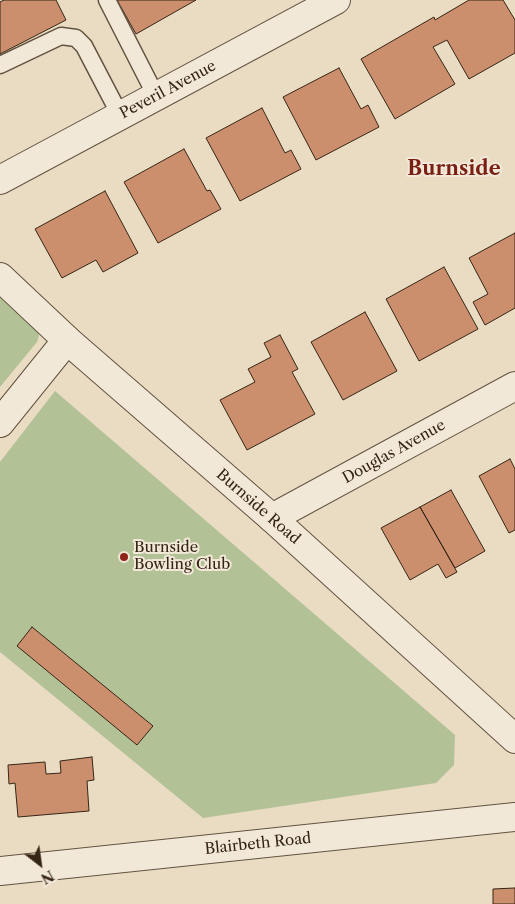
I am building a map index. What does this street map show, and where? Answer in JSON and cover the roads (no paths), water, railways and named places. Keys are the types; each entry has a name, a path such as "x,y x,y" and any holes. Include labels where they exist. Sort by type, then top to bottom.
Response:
{"street":[{"name":"Peveril Avenue","path":"0,180 336,0"},
{"name":"Burnside Road","path":"0,277 67,340 272,518 515,739"},
{"path":"0,423 67,340"},
{"name":"Douglas Avenue","path":"272,518 515,386"},
{"name":"Blairbeth Road","path":"0,871 515,817"}],"lane":[{"path":"107,0 156,96"},
{"path":"0,65 60,36 76,38 84,46 120,115"}],"place":[{"name":"Burnside Bowling Club","path":"124,557"}],"district":[{"name":"Burnside","path":"454,169"}]}
